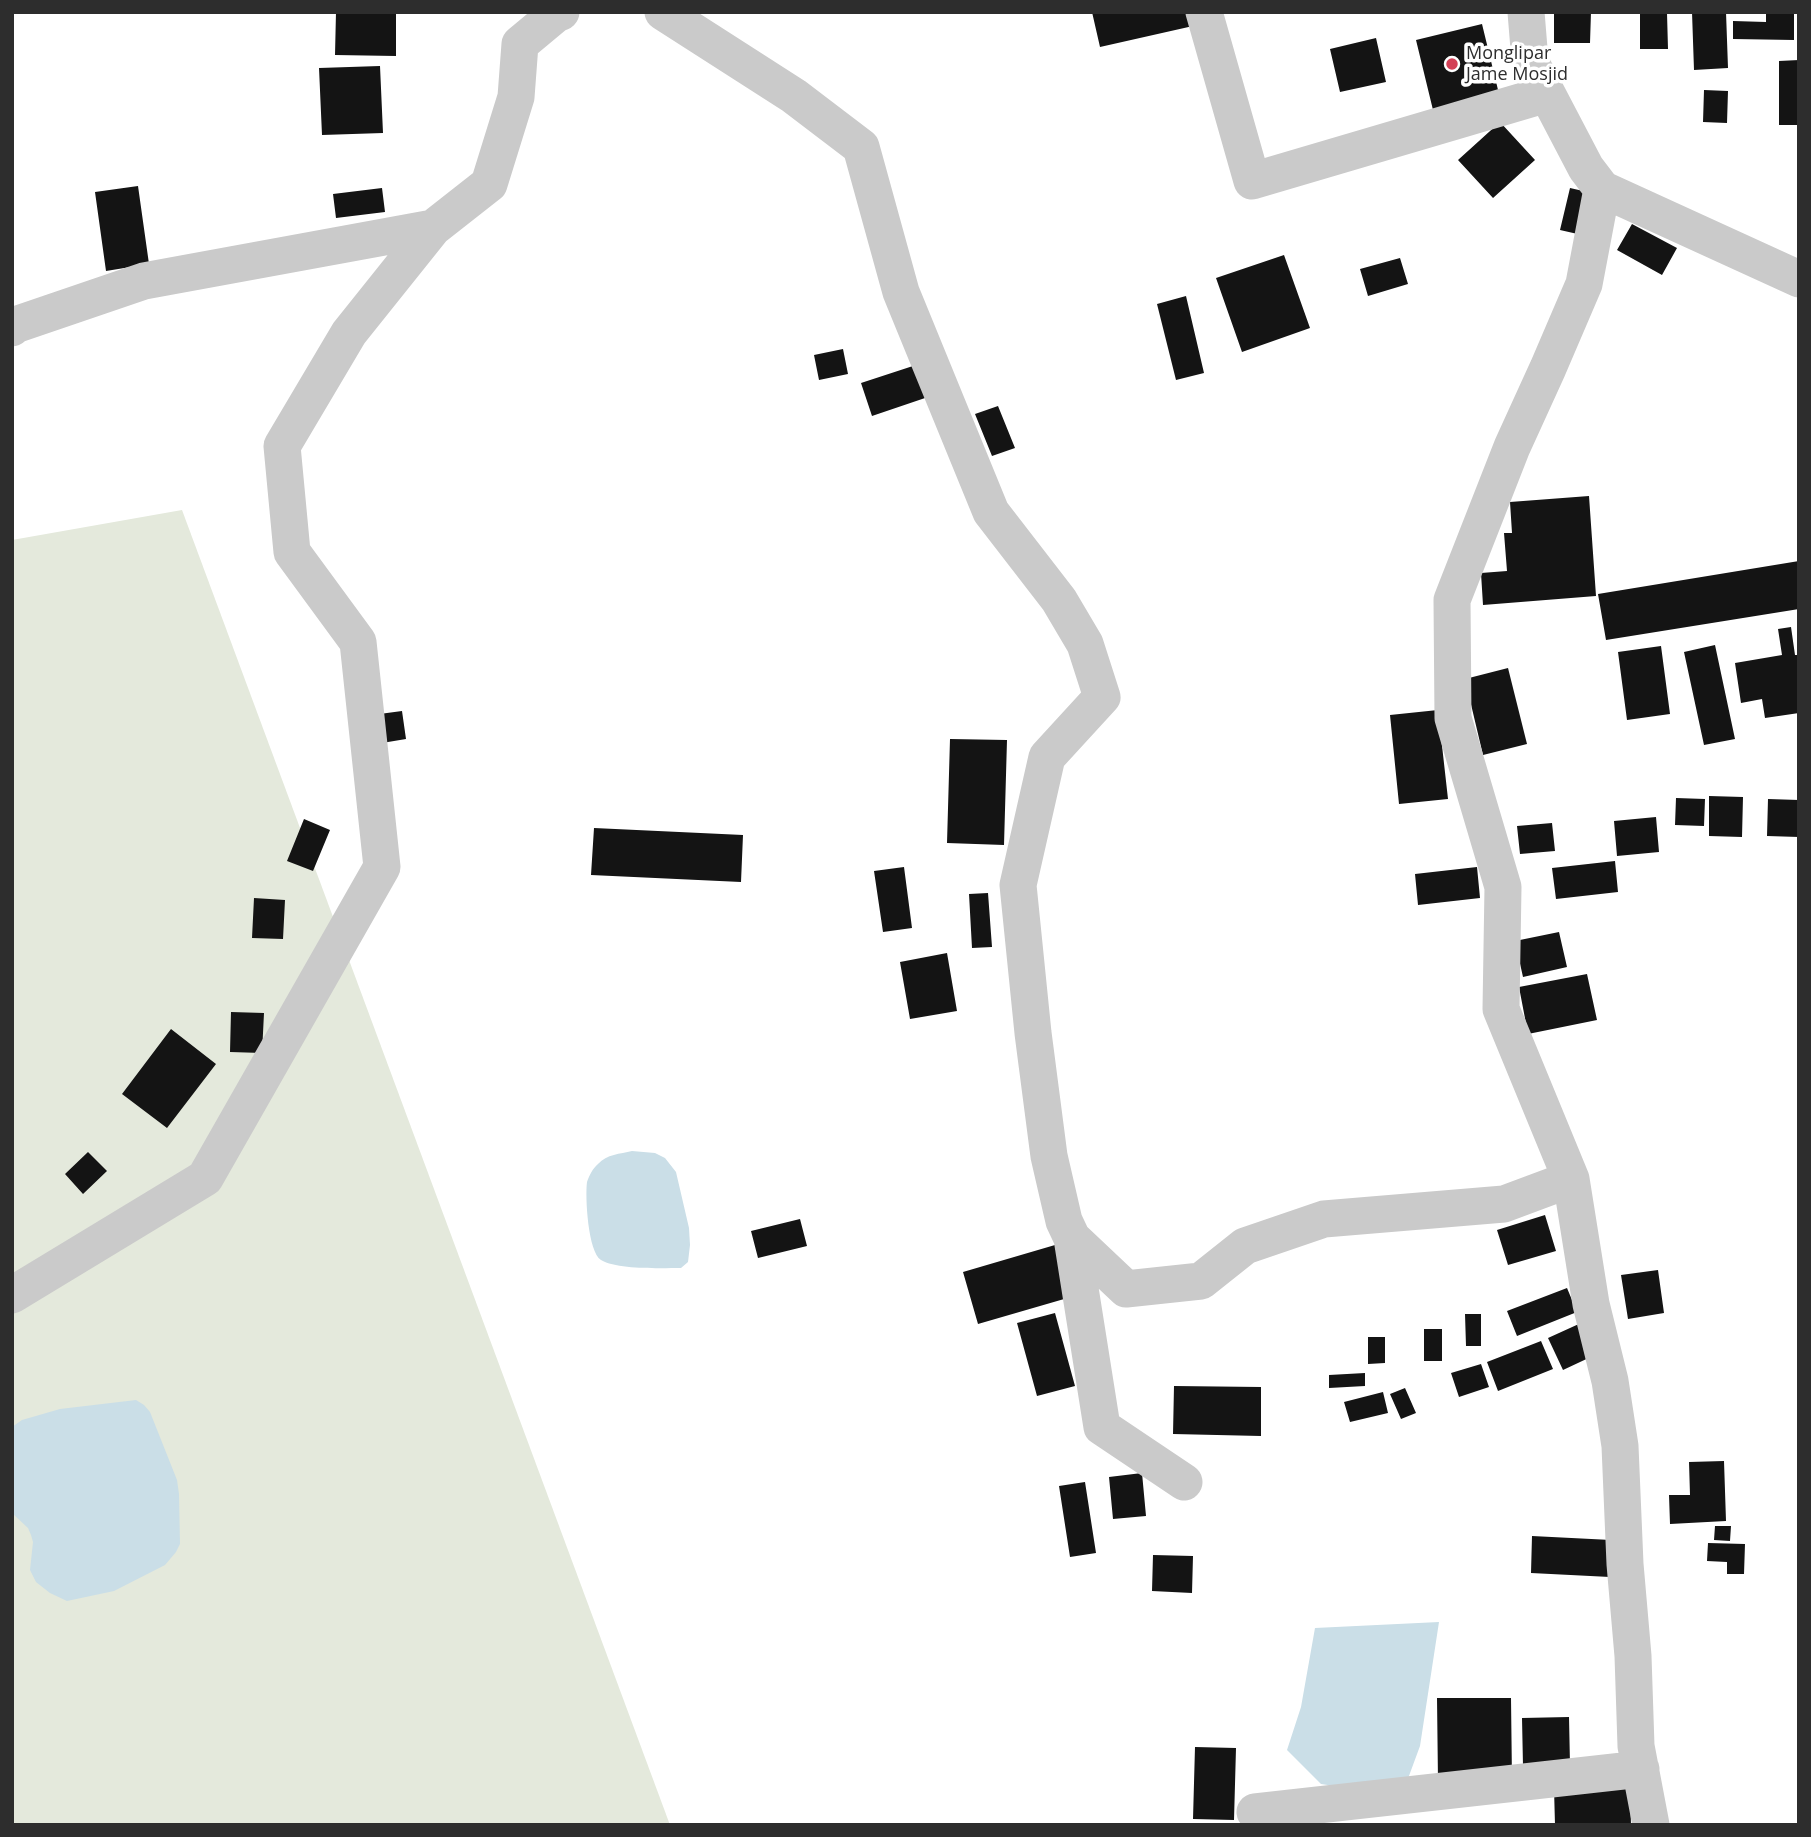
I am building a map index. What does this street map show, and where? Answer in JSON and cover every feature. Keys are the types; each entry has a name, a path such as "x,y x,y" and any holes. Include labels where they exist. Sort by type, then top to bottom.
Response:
{"street":[{"path":"12,1295 205,1178 382,867 358,642 292,552 282,446 349,333 433,228 489,184 516,97 520,44 556,13 561,12"},
{"path":"663,12 794,96 861,147 901,292 991,512 1059,600 1085,644 1102,696 1047,757 1018,885 1032,1033 1049,1156 1064,1221 1072,1238 1102,1427 1184,1482"},
{"path":"1204,12 1252,181 1547,94"},
{"path":"1526,12 1530,61 1586,168 1602,189 1799,279"},
{"path":"1602,189 1584,284 1512,447 1452,600 1453,718 1503,887 1501,1009 1571,1179 1591,1304 1610,1381 1620,1446 1636,1746 1651,1825"},
{"path":"12,328 144,281 433,228"},
{"path":"1072,1238 1126,1289 1201,1281 1245,1246 1324,1219 1504,1204 1571,1179"},
{"path":"1255,1812 1641,1769"}],"shaded area":[{"path":"182,510 670,1825 12,1825 12,540"}],"water":[{"path":"632,1151 655,1153 665,1158 676,1172 689,1228 690,1245 688,1262 681,1268 640,1268 609,1263 601,1260 593,1247 587,1211 588,1180 594,1168 605,1158"},
{"path":"136,1400 150,1412 177,1480 180,1544 165,1565 114,1591 67,1601 36,1582 30,1570 33,1542 31,1535 28,1528 12,1513 12,1427 22,1420 60,1409"},
{"path":"1439,1622 1420,1746 1406,1784 1360,1790 1321,1784 1287,1750 1301,1707 1315,1628"}],"building":[{"path":"336,12 396,12 396,56 335,55"},
{"path":"1092,12 1190,12 1193,26 1100,47"},
{"path":"1554,12 1591,12 1590,43 1554,43"},
{"path":"1692,12 1726,12 1728,68 1694,70"},
{"path":"1766,12 1794,12 1794,40 1733,39 1733,21 1766,22"},
{"path":"1640,13 1667,13 1668,49 1640,49"},
{"path":"1482,24 1499,94 1433,110 1416,40"},
{"path":"1376,38 1386,82 1340,92 1330,49"},
{"path":"1799,60 1799,125 1779,125 1779,61"},
{"path":"380,66 383,133 322,135 319,68"},
{"path":"1704,90 1728,91 1727,123 1703,122"},
{"path":"1500,122 1535,160 1493,198 1458,160"},
{"path":"138,186 149,264 106,271 95,192"},
{"path":"382,188 385,212 336,218 333,194"},
{"path":"1570,188 1592,193 1582,235 1560,230"},
{"path":"1632,224 1677,248 1662,275 1617,250"},
{"path":"1284,255 1310,328 1242,352 1216,278"},
{"path":"1400,258 1408,284 1368,296 1360,269"},
{"path":"1186,296 1204,373 1176,380 1157,304"},
{"path":"843,349 848,374 819,380 814,355"},
{"path":"916,365 928,397 872,416 861,383"},
{"path":"998,406 1015,448 992,456 975,414"},
{"path":"1589,496 1596,596 1483,605 1481,573 1507,571 1504,533 1512,533 1510,502"},
{"path":"1799,561 1799,609 1606,640 1598,594"},
{"path":"1791,627 1795,655 1799,655 1799,713 1765,718 1762,699 1741,703 1735,663 1782,655 1778,629"},
{"path":"1715,645 1735,739 1704,745 1684,652"},
{"path":"1661,646 1670,714 1627,720 1618,652"},
{"path":"1508,668 1527,744 1483,755 1465,679"},
{"path":"1438,710 1448,799 1399,804 1390,715"},
{"path":"402,711 406,739 376,744 372,715"},
{"path":"950,739 1007,740 1004,845 947,843"},
{"path":"1709,796 1743,797 1742,837 1709,836"},
{"path":"1676,798 1705,799 1704,826 1675,825"},
{"path":"1768,799 1799,800 1799,837 1767,836"},
{"path":"1656,817 1659,852 1617,856 1614,821"},
{"path":"304,819 330,830 313,871 287,861"},
{"path":"1552,823 1555,851 1520,854 1517,826"},
{"path":"594,828 743,835 741,882 591,875"},
{"path":"1615,861 1618,892 1556,899 1552,868"},
{"path":"904,867 912,928 883,932 874,871"},
{"path":"1477,867 1480,898 1418,905 1415,874"},
{"path":"988,893 992,947 972,948 969,894"},
{"path":"254,898 285,900 283,939 252,938"},
{"path":"1559,932 1567,967 1523,977 1515,941"},
{"path":"947,953 957,1011 910,1019 900,962"},
{"path":"1587,974 1597,1020 1528,1034 1519,987"},
{"path":"231,1012 264,1013 262,1053 230,1052"},
{"path":"171,1029 216,1064 167,1128 122,1094"},
{"path":"88,1152 107,1171 83,1194 65,1174"},
{"path":"1545,1215 1556,1251 1508,1265 1497,1230"},
{"path":"800,1219 807,1246 758,1258 751,1231"},
{"path":"1055,1245 1071,1297 978,1324 963,1272"},
{"path":"1658,1270 1664,1313 1628,1319 1621,1275"},
{"path":"1567,1288 1577,1312 1517,1336 1507,1311"},
{"path":"1055,1313 1075,1386 1037,1396 1017,1323"},
{"path":"1465,1314 1481,1314 1481,1346 1466,1346"},
{"path":"1581,1323 1595,1355 1563,1370 1548,1338"},
{"path":"1424,1329 1442,1329 1442,1361 1424,1361"},
{"path":"1368,1337 1385,1337 1385,1363 1368,1364"},
{"path":"1541,1341 1553,1369 1498,1391 1487,1362"},
{"path":"1481,1364 1489,1387 1459,1397 1451,1373"},
{"path":"1365,1373 1365,1386 1329,1388 1329,1375"},
{"path":"1174,1386 1261,1387 1261,1436 1173,1434"},
{"path":"1405,1388 1416,1413 1401,1419 1390,1394"},
{"path":"1383,1392 1388,1413 1350,1422 1344,1402"},
{"path":"1724,1461 1726,1521 1670,1524 1669,1495 1690,1495 1689,1462"},
{"path":"1142,1473 1146,1516 1113,1519 1109,1477"},
{"path":"1085,1482 1096,1553 1070,1557 1059,1486"},
{"path":"1715,1526 1731,1526 1730,1541 1714,1540"},
{"path":"1532,1536 1611,1540 1610,1577 1531,1573"},
{"path":"1708,1543 1745,1544 1744,1574 1727,1574 1727,1562 1707,1561"},
{"path":"1153,1555 1193,1556 1192,1593 1152,1591"},
{"path":"1437,1698 1511,1698 1512,1781 1438,1782"},
{"path":"1569,1717 1570,1765 1523,1766 1522,1718"},
{"path":"1195,1747 1236,1748 1234,1820 1193,1819"},
{"path":"1630,1786 1631,1825 1555,1825 1554,1788"}],"place":[{"name":"Monglipar Jame Mosjid","path":"1452,64"}]}
